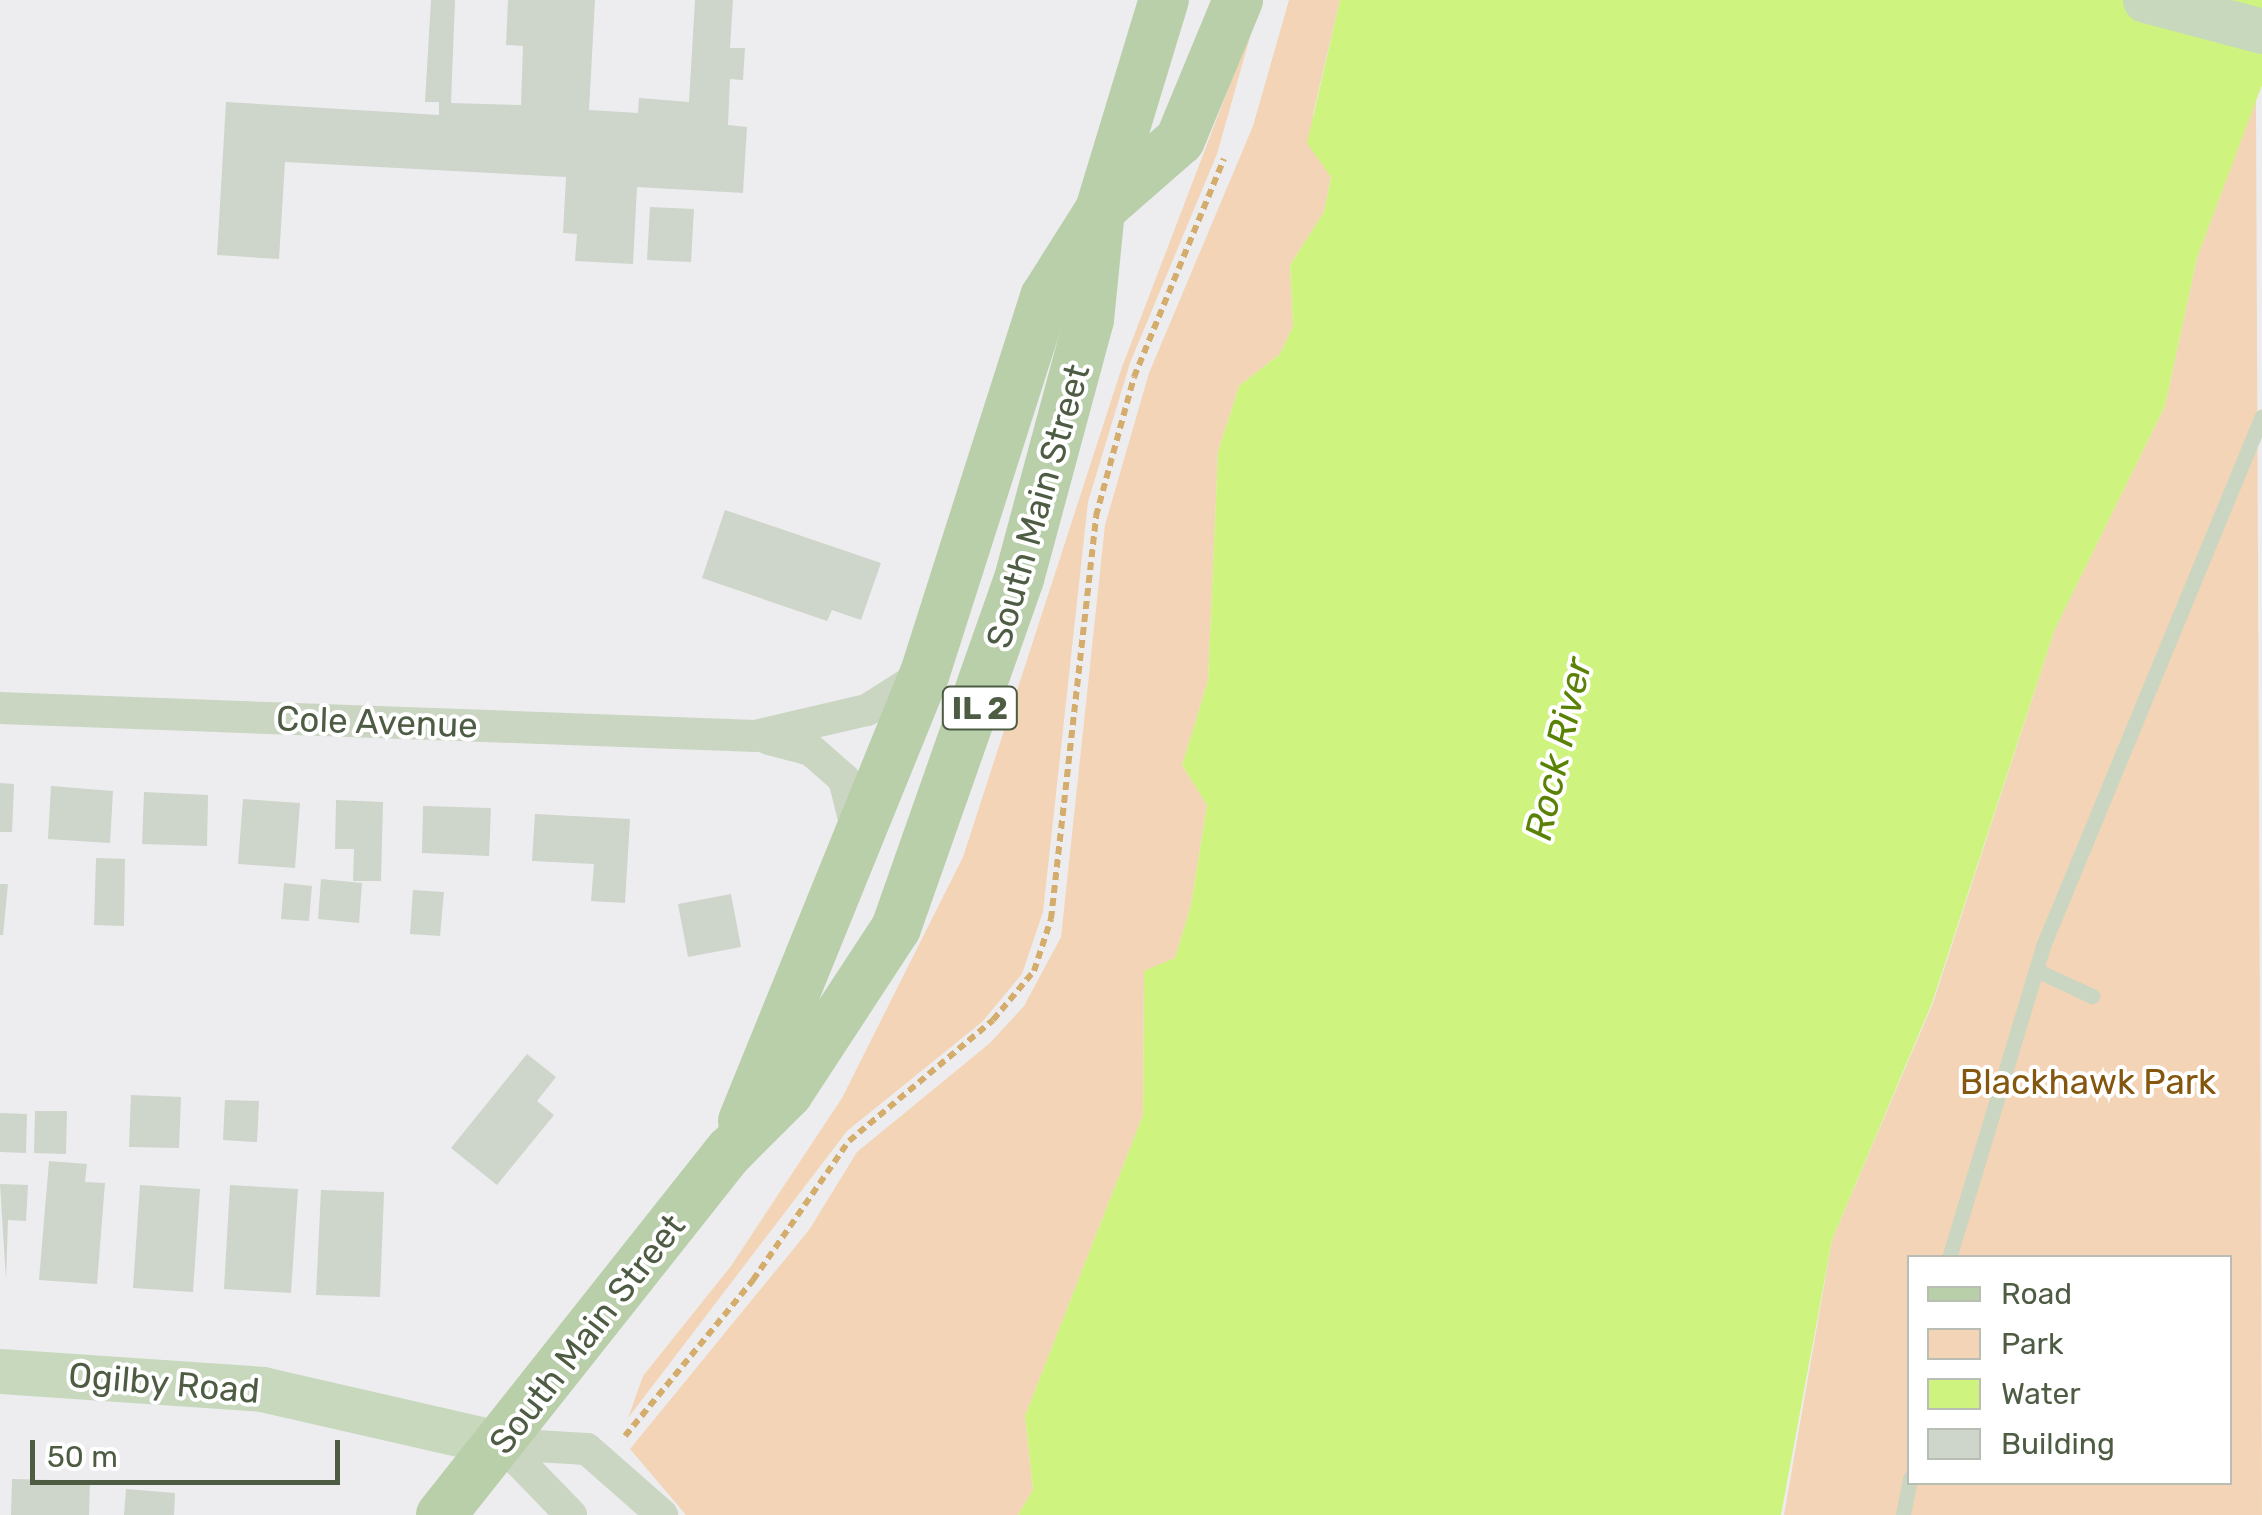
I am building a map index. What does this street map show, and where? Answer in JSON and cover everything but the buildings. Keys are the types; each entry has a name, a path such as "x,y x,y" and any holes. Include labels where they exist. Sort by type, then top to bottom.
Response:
{"main road":[{"name":"South Main Street","path":"730,1151 859,846 925,673 1045,297 1100,210 1164,0"},
{"path":"1100,210 1180,140 1238,0"},
{"name":"South Main Street","path":"442,1515 730,1151 845,1018 931,847 1070,401 1100,254 1100,210"}],"street":[{"path":"2146,0 2262,31"},
{"name":"Cole Avenue","path":"754,736 849,717 925,673"},
{"name":"Cole Avenue","path":"0,708 754,736 811,750 844,779 859,846"},
{"name":"Ogilby Road","path":"0,1370 262,1390 502,1444"},
{"path":"502,1444 571,1515"},
{"path":"502,1444 587,1450 662,1515"}],"lane":[{"path":"1951,1255 2036,970 2262,416"},
{"path":"2036,970 2092,996"},
{"path":"1903,1515 1909,1485"}],"path":[{"path":"630,1430 753,1280 850,1142 992,1020 1034,971 1051,919 1096,516 1134,378 1227,148"}],"green space":[{"path":"1289,0 1340,0 1313,114 1331,177 1324,212 1290,265 1293,326 1280,354 1239,386 1218,452 1208,681 1182,765 1207,805 1191,905 1175,958 1144,972 1143,1115 1025,1416 1033,1490 1018,1515 686,1515 630,1449 809,1230 857,1152 990,1043 1024,1006 1061,937 1105,525 1149,373 1253,126"},
{"path":"1256,16 1217,154 1130,363 1088,502 1043,912 1022,974 982,1022 847,1131 628,1418 643,1376 731,1266 842,1098 963,857 1122,367"},
{"name":"Blackhawk Park","path":"2256,100 2262,1515 1784,1515 1832,1240 1933,1003 2055,629 2165,406 2197,258"}],"water":[{"name":"Rock River","path":"1340,0 2262,0 2262,85 2197,258 2165,406 2055,629 1932,1003 1832,1240 1781,1515 1018,1515 1033,1490 1025,1416 1143,1115 1144,971 1175,958 1191,905 1207,805 1182,765 1208,681 1218,452 1239,386 1280,354 1293,326 1290,265 1324,212 1331,177 1307,143"}]}
